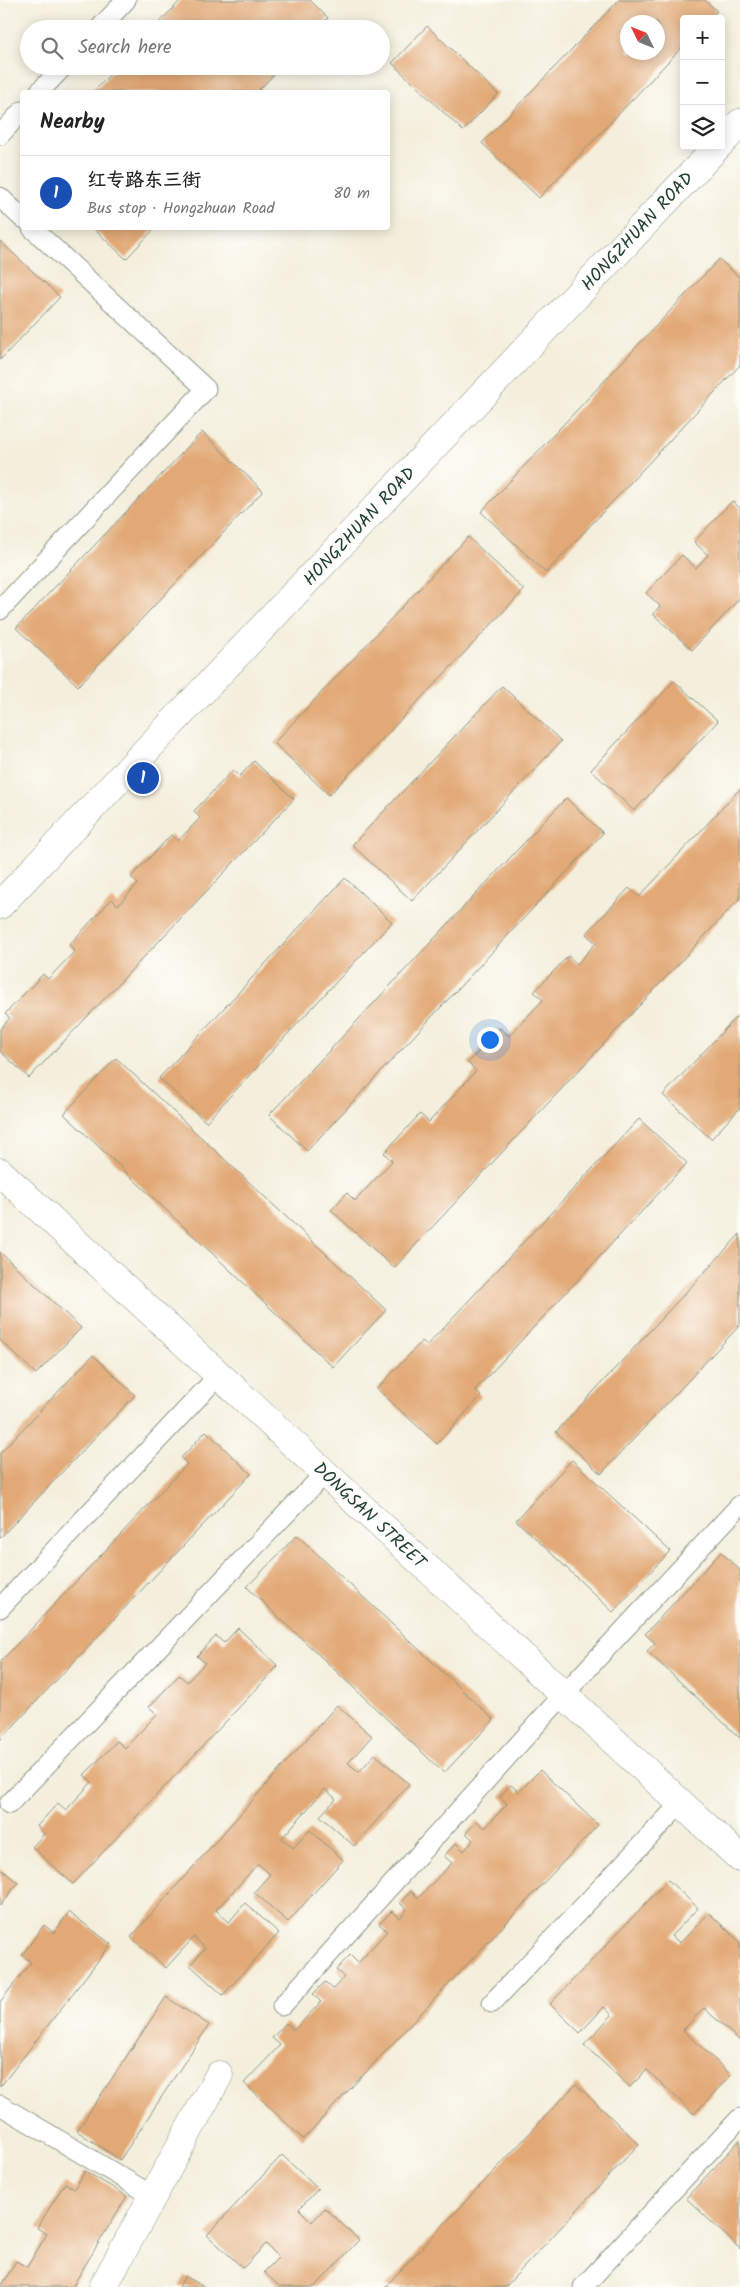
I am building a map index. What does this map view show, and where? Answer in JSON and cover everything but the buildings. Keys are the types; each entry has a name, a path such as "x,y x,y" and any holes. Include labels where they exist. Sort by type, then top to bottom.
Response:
{"street":[{"path":"725,139 740,123"},
{"name":"HONGZHUAN ROAD","path":"0,905 714,150"},
{"name":"DONGSAN STREET","path":"0,1172 740,1858"},
{"path":"103,2287 219,2075"}],"lane":[{"path":"107,20 126,0"},
{"path":"41,90 55,75"},
{"path":"0,135 20,112"},
{"path":"0,197 20,216"},
{"path":"0,610 206,390 34,230"},
{"path":"0,1608 219,1375"},
{"path":"9,1804 325,1473"},
{"path":"282,2006 564,1694 740,1505"},
{"path":"492,2003 681,1803"},
{"path":"0,2105 153,2196"},
{"path":"583,2287 740,2118"}],"place":[{"name":"红专路东三街","path":"143,778"}]}
